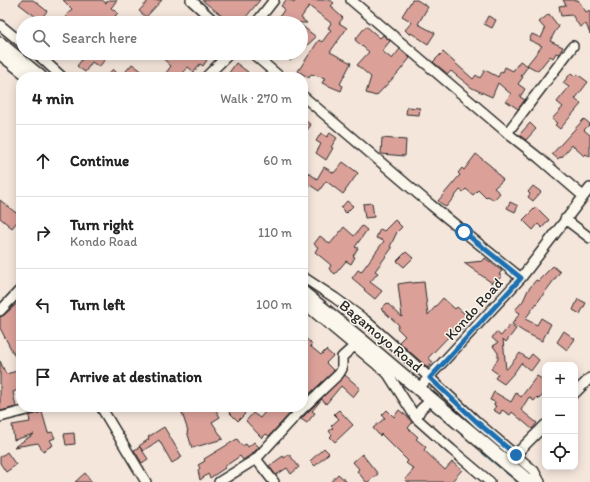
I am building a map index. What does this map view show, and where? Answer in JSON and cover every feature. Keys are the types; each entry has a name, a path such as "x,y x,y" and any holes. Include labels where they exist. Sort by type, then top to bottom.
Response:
{"highway":[{"path":"0,44 16,57"},
{"path":"19,60 34,72"},
{"name":"Bagamoyo Road","path":"308,298 358,343 418,389 529,482"}],"street":[{"path":"191,0 208,16"},
{"path":"261,16 274,0"},
{"path":"351,0 583,196"},
{"path":"0,24 16,38"},
{"path":"507,133 573,46"},
{"path":"0,55 22,72"},
{"path":"44,60 57,72"},
{"path":"211,72 223,60"},
{"path":"260,60 274,72"},
{"path":"308,100 431,205 521,278"},
{"name":"Kondo Road","path":"418,389 430,378 521,278 590,188"},
{"path":"565,219 590,238"},
{"path":"308,279 365,320 477,422 534,471 540,482"},
{"path":"0,311 16,294"},
{"path":"308,307 358,343 388,374 416,418 490,482"},
{"path":"308,403 339,374 342,369 342,357 358,343"},
{"path":"578,390 590,378"},
{"path":"416,418 421,409 431,400"},
{"path":"0,417 20,412"},
{"path":"104,412 146,482"},
{"path":"219,482 256,459 299,412"},
{"path":"516,455 542,427"},
{"path":"256,459 274,482"}],"building":[{"path":"22,0 33,0 47,11 43,16 35,16 19,4"},
{"path":"63,0 102,0 106,3 108,0 117,0 111,8 118,13 115,16 66,16 72,9"},
{"path":"149,0 162,0 147,16 139,11"},
{"path":"202,0 260,0 247,16 222,16"},
{"path":"286,0 290,0 294,3 296,0 330,0 334,3 331,6 343,18 339,23 347,28 330,52 351,63 340,84 343,86 341,91 322,83 325,78 311,74 309,78 308,72 298,71 305,60 308,60 308,56 319,40 322,42 331,30 328,28 331,23 309,6 302,16 280,16 284,10 281,6"},
{"path":"412,0 417,0 428,7 418,24 435,33 428,44 411,33 410,35 405,30 412,22 402,16"},
{"path":"563,0 578,0 586,12 590,10 590,34 586,24 580,27 572,15 561,16 559,6 566,5"},
{"path":"549,14 559,27 550,41 563,47 559,54 556,53 553,58 550,56 538,71 527,65 542,46 529,40 532,34 541,38 545,29 539,22"},
{"path":"488,16 496,20 492,28 484,24"},
{"path":"366,26 380,38 383,35 390,41 382,51 392,59 400,49 410,58 376,96 366,93 371,77 357,65 369,52 355,40"},
{"path":"308,31 316,37 308,44"},
{"path":"443,52 473,79 476,75 480,78 485,70 498,77 501,71 503,72 505,67 513,71 520,61 528,66 521,76 523,77 518,84 525,89 520,97 525,100 518,109 506,101 511,94 498,83 492,97 472,88 451,71 448,74 433,62"},
{"path":"82,60 105,60 99,67 92,62 85,72 77,66"},
{"path":"165,60 207,60 203,66 200,64 194,72 188,67 184,72 167,72 171,66"},
{"path":"236,63 248,72 230,72"},
{"path":"132,64 143,72 125,72"},
{"path":"571,73 575,76 577,74 588,82 575,99 581,104 560,129 555,125 557,123 552,119 563,107 557,102 569,87 563,83"},
{"path":"407,107 420,108 419,115 406,114"},
{"path":"584,119 590,124 584,130 590,135 590,157 586,154 584,156 572,145 561,158 560,157 558,159 552,154"},
{"path":"530,123 536,129 526,140 519,135"},
{"path":"321,133 327,137 330,133 337,138 331,147 333,148 326,160 316,153 321,144 316,141"},
{"path":"382,138 406,140 405,156 381,154"},
{"path":"476,154 492,167 503,180 494,188 500,193 494,200 488,196 486,198 478,190 473,195 466,189 463,192 460,190 446,207 438,201 460,175 458,173 462,168 464,170"},
{"path":"343,162 358,173 343,194 326,181 319,191 310,185 308,188 308,172 317,179 324,167 334,173"},
{"path":"533,186 541,192 533,201 528,197 530,194 528,192"},
{"path":"0,200 16,213 16,223 12,228 0,218"},
{"path":"347,201 353,206 346,213 341,208"},
{"path":"510,202 518,206 515,212 507,208"},
{"path":"372,203 374,217 365,218 363,204"},
{"path":"536,207 549,220 542,228 538,224 533,230 523,220"},
{"path":"395,220 402,227 397,232 390,247 392,248 375,271 378,273 370,282 382,291 375,299 352,278 358,270 361,272 384,241 376,238 380,229 384,231"},
{"path":"362,226 367,230 355,247 358,248 353,256 355,257 351,264 346,261 335,274 329,269 331,265 315,252 318,247 314,244 320,236 330,244 344,227 354,236"},
{"path":"406,252 413,258 404,267 397,261"},
{"path":"485,258 502,271 499,274 502,276 497,281 495,279 492,283 464,263 483,261"},
{"path":"553,266 560,272 525,319 537,325 541,318 551,324 542,341 512,324 520,313 515,310 523,301 528,290 536,280 538,281"},
{"path":"424,282 428,315 443,298 455,309 457,307 467,316 464,319 465,329 454,331 428,358 433,362 428,368 399,342 405,336 397,328 399,325 381,309 387,303 402,317 398,284"},
{"path":"578,299 586,303 580,314 573,310"},
{"path":"16,304 16,358 0,328 0,317"},
{"path":"510,325 516,329 506,342 503,339 506,370 520,353 528,359 532,354 539,360 531,371 521,363 504,384 495,378 498,374 491,369 498,359 498,353 493,346 498,343 492,338 496,332 501,336"},
{"path":"564,331 575,339 567,350 557,342"},
{"path":"308,340 312,344 310,346 321,355 326,350 333,356 326,363 334,371 308,395"},
{"path":"0,361 6,374 16,371 16,391 13,392 16,407 0,411"},
{"path":"345,375 360,388 353,397 341,386 326,404 322,399 312,411 315,413 307,423 301,419"},
{"path":"537,376 542,379 542,396 539,399 537,397 534,401 529,397 521,410 537,423 532,429 512,412 510,415 502,410 500,414 493,410 496,406 494,405 495,402 490,400 494,392 511,402 516,393 521,397"},
{"path":"339,410 353,425 335,442 330,437 332,435 329,431 333,428 331,426 339,419 334,414"},
{"path":"387,410 394,417 399,410 410,419 412,423 408,428 418,437 416,439 426,447 424,450 445,470 452,462 462,470 451,482 408,482 405,479 414,469 406,463 408,461 381,434 380,436 373,428 385,418 382,415"},
{"path":"42,412 48,433 52,432 55,438 50,440 53,445 43,451 38,443 14,447 34,434 14,440 12,425 30,422 29,416"},
{"path":"182,412 217,412 220,417 212,422 223,439 192,448"},
{"path":"229,412 243,412 245,414 238,421"},
{"path":"265,412 291,412 269,436 266,434 262,438 246,421 253,413 260,418"},
{"path":"164,427 182,457 172,463 159,440 143,451 139,446 149,439 148,437"},
{"path":"74,433 75,444 66,445 64,434"},
{"path":"237,439 242,446 246,444 248,447 254,442 259,447 243,460 240,456 210,478 208,474 200,480 198,470 200,468 198,465 205,461 204,459"},
{"path":"140,447 148,459 142,463 134,450"},
{"path":"324,448 329,453 315,466 310,461"},
{"path":"7,452 16,465 6,472 0,463 0,457"},
{"path":"289,454 299,467 291,474 287,468 276,475 269,466 283,456 284,458"},
{"path":"362,454 378,474 368,482 366,482 357,471 359,469 353,462"},
{"path":"85,473 92,482 75,482"},
{"path":"338,474 347,482 331,482"}],"waterway":[{"path":"483,453 518,482"}],"route":[{"path":"464,232 521,278 430,378 477,422 516,455"}]}
